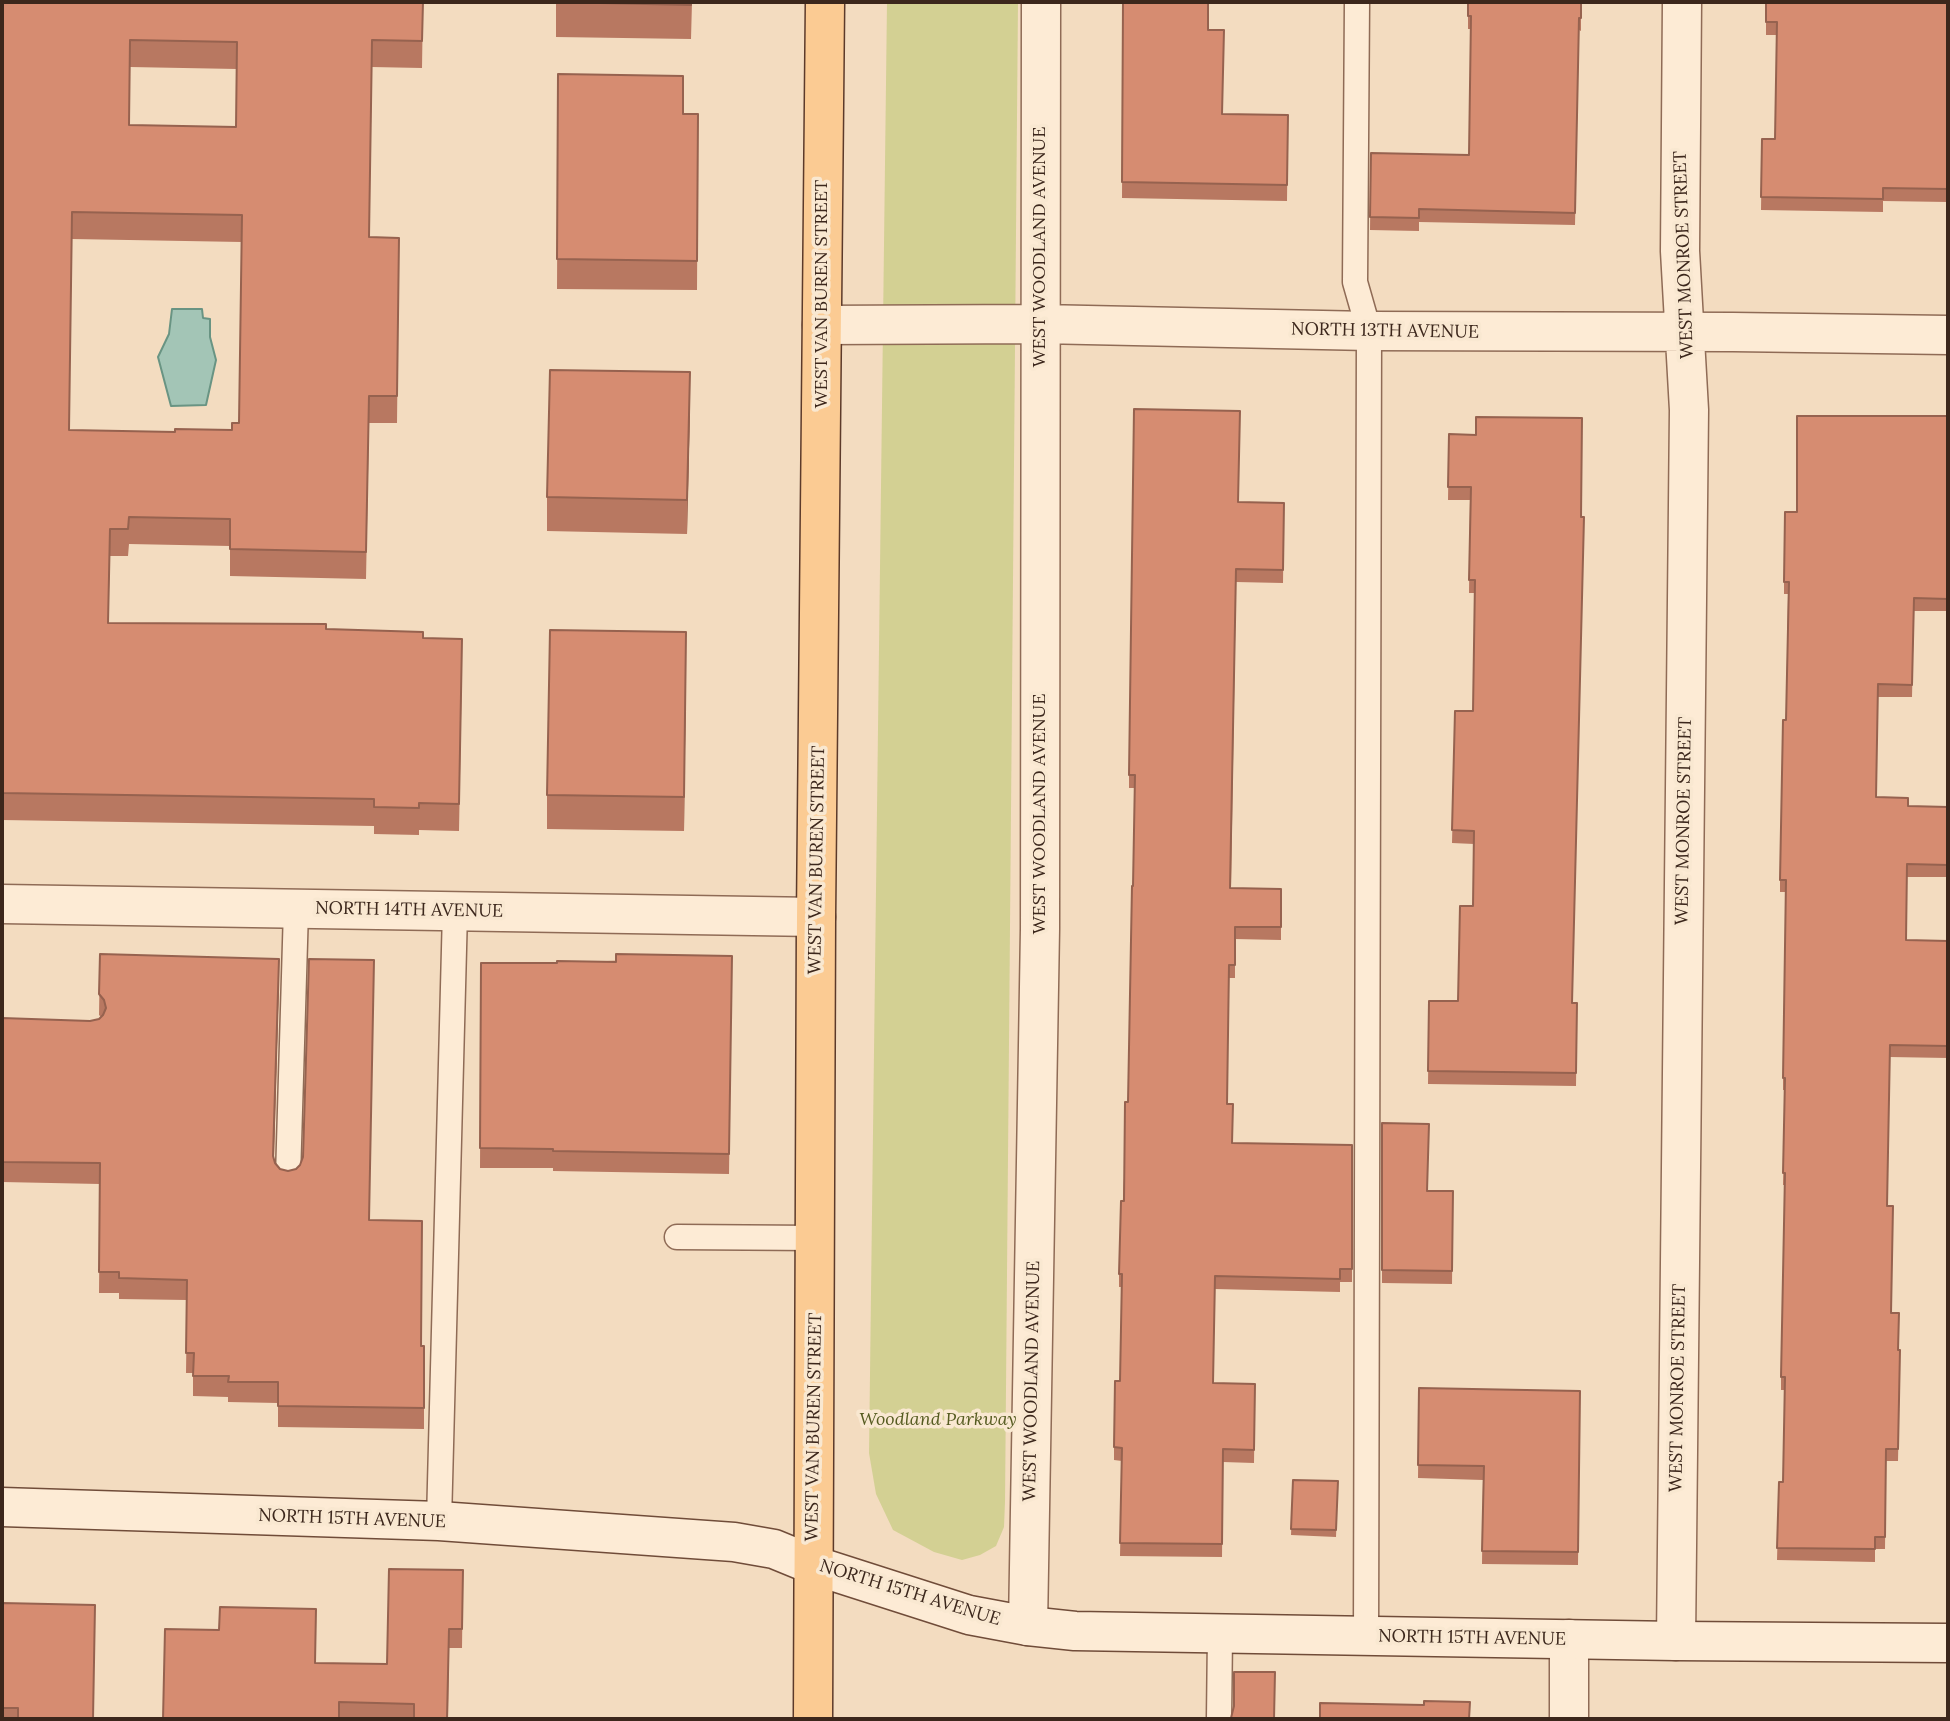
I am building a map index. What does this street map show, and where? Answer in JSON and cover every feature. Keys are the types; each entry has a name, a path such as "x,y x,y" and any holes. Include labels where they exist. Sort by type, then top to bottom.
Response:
{"main road":[{"name":"WEST VAN BUREN STREET","path":"813,1719 816,917 825,2"}],"street":[{"name":"WEST WOODLAND AVENUE","path":"1028,1626 1040,929 1041,2"},
{"name":"WEST MONROE STREET","path":"1676,1641 1689,410 1680,251 1682,2"},
{"name":"NORTH 13TH AVENUE","path":"822,325 1040,324 1370,331 1948,334"},
{"name":"NORTH 14TH AVENUE","path":"2,904 816,917"},
{"name":"NORTH 15TH AVENUE","path":"2,1507 439,1521 734,1542 775,1549 813,1565 969,1615 1075,1631 1948,1643"},
{"path":"1569,1639 1569,1719"}],"lane":[{"path":"1357,2 1354,282 1370,331 1366,1637"},
{"path":"288,1177 296,909"},
{"path":"439,1521 455,911"},
{"path":"677,1237 815,1238"},
{"path":"1219,1719 1220,1634"}],"green space":[{"name":"Woodland Parkway","path":"887,2 1018,2 1005,1502 1004,1527 996,1546 980,1555 962,1560 934,1552 893,1530 876,1494 869,1453"}],"shaded area":[{"path":"172,309 202,309 203,318 210,319 210,337 216,360 206,405 171,406 158,357 169,334"}],"building":[{"path":"2,2 423,2 422,41 372,40 369,237 399,238 397,396 369,396 366,552 230,549 230,519 129,517 128,529 110,529 108,623 326,624 326,629 423,632 423,638 462,639 459,804 419,803 419,808 374,807 374,799 2,793","holes":["130,40 237,42 236,127 129,125","72,212 242,215 239,423 232,423 232,430 69,430"]},
{"path":"556,2 691,2 691,5"},
{"path":"1123,2 1208,2 1208,30 1224,30 1222,114 1288,115 1287,185 1122,182"},
{"path":"1468,2 1581,2 1575,213 1419,209 1419,218 1370,217 1371,153 1469,155 1471,16 1468,16"},
{"path":"1766,2 1948,2 1948,189 1883,188 1883,199 1761,197 1762,139 1775,139 1777,22 1766,22"},
{"path":"558,74 683,76 683,114 698,114 697,261 557,259"},
{"path":"550,370 690,372 687,500 547,497"},
{"path":"1134,409 1240,411 1238,502 1284,503 1283,570 1236,569 1230,888 1281,889 1281,927 1235,927 1235,965 1229,965 1227,1104 1233,1104 1232,1143 1352,1145 1352,1269 1340,1269 1340,1279 1215,1276 1213,1383 1255,1384 1254,1450 1223,1449 1222,1544 1120,1543 1122,1448 1114,1447 1115,1381 1120,1381 1122,1274 1119,1274 1121,1201 1124,1201 1125,1102 1128,1102 1133,886 1135,775 1129,775"},
{"path":"1797,416 1948,416 1948,599 1914,598 1912,685 1878,684 1876,797 1908,798 1908,806 1948,807 1948,865 1907,864 1906,940 1948,941 1948,1046 1890,1045 1887,1206 1893,1206 1891,1313 1899,1313 1898,1449 1886,1449 1885,1537 1875,1537 1875,1549 1777,1548 1779,1482 1783,1482 1785,1377 1781,1377 1786,880 1780,880 1789,582 1784,582 1785,512 1797,512"},
{"path":"1476,417 1582,418 1581,517 1584,517 1572,1003 1577,1003 1576,1073 1428,1071 1429,1001 1458,1001 1460,906 1473,906 1474,831 1452,830 1455,711 1473,711 1475,580 1469,580 1471,487 1448,487 1449,434 1476,435"},
{"path":"550,630 686,632 684,797 547,795"},
{"path":"100,954 279,959 273,1156 280,1169 288,1171 296,1169 303,1157 309,959 374,960 369,1220 422,1221 421,1346 424,1346 424,1408 278,1406 278,1382 228,1382 229,1376 193,1376 194,1353 186,1353 187,1280 119,1278 119,1272 99,1272 100,1163 2,1162 2,1018 99,1019 106,1008 99,994"},
{"path":"616,954 732,956 729,1154 480,1148 481,963 616,962"},
{"path":"1382,1123 1429,1124 1427,1191 1453,1191 1452,1271 1382,1270"},
{"path":"1419,1388 1580,1391 1578,1552 1482,1551 1484,1466 1418,1465"},
{"path":"1293,1480 1338,1481 1336,1530 1291,1529"},
{"path":"389,1569 463,1570 462,1629 449,1629 447,1719 414,1719 414,1704 339,1702 339,1719 163,1719 165,1629 219,1630 220,1607 316,1609 315,1663 387,1664"},
{"path":"2,1603 95,1605 93,1719 18,1719 18,1708 2,1708"},
{"path":"1234,1672 1275,1672 1274,1719 1231,1718 1234,1706"},
{"path":"1424,1701 1470,1702 1469,1719 1320,1719 1320,1703 1424,1705"}]}
